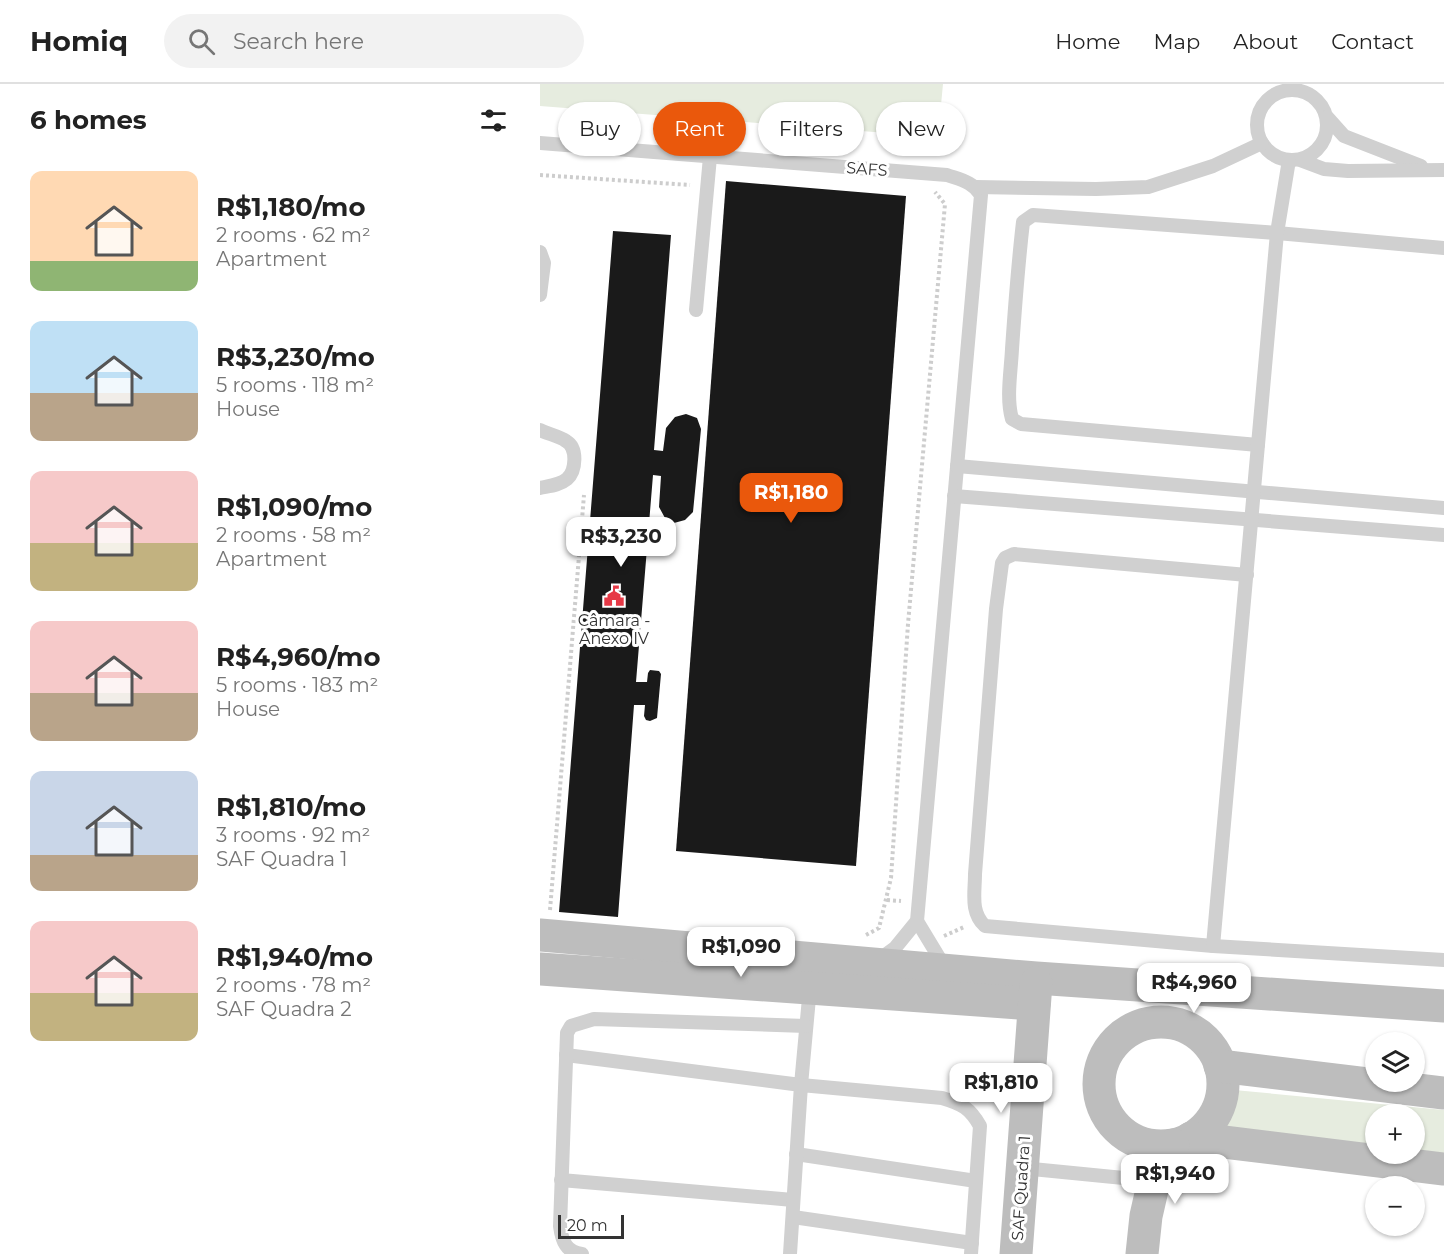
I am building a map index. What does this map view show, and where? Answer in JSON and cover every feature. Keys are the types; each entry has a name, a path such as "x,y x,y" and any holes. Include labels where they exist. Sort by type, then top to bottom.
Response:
{"street":[{"path":"545,923 873,964 947,970 1035,991"},
{"path":"540,969 810,987 1035,991 1444,1006"},
{"name":"SAF Quadra 1","path":"1016,1254 1035,991"},
{"path":"1142,1254 1146,1216 1154,1181 1182,1142 1207,1125 1218,1108 1223,1087 1220,1066 1212,1049 1199,1035 1182,1026 1163,1022 1145,1024 1127,1032 1113,1044 1103,1061 1099,1079 1100,1099 1107,1116 1120,1131 1136,1141 1154,1146 1182,1142 1444,1169"},
{"path":"1220,1066 1444,1093"}],"lane":[{"path":"1266,102 1270,84"},
{"path":"1295,160 1311,155 1319,148 1328,128 1327,117 1311,84"},
{"path":"1316,98 1306,92 1284,90 1274,94 1266,102 1257,122 1258,133 1269,152 1279,158 1295,160 1324,169 1444,170"},
{"path":"1327,117 1344,136 1429,169"},
{"name":"SAFS","path":"540,143 947,176 968,182 976,187"},
{"path":"976,187 1096,189 1148,187 1213,166 1262,143"},
{"path":"696,310 710,157"},
{"path":"1213,946 1277,232 1295,160"},
{"path":"873,964 895,948 917,921 981,195 976,187"},
{"path":"1258,445 1021,424 1012,419 1010,410 1018,266 1023,222 1033,215 1277,232 1444,248"},
{"path":"540,252 544,263 540,295"},
{"path":"540,430 568,441 573,448 574,457 573,469 568,478 556,485 540,488"},
{"path":"957,466 1444,508"},
{"path":"954,496 1444,535"},
{"path":"1247,575 1014,554 1005,558 1002,563 996,609 975,874 974,911 978,920 985,926 1213,946 1444,960"},
{"path":"917,921 947,970"},
{"path":"790,1254 810,987"},
{"path":"582,1254 567,1248 561,1239 560,1226 567,1033 571,1026 594,1019 806,1026"},
{"path":"566,1055 801,1085 942,1098 963,1105 980,1126 972,1249 793,1217"},
{"path":"796,1154 976,1181"},
{"path":"1023,1168 1154,1181"},
{"path":"561,1180 793,1200"}],"path":[{"path":"540,175 694,185"},
{"path":"857,934 867,934 879,928 891,878 919,481 945,204 933,189"},
{"path":"545,923 584,495"},
{"path":"887,900 906,901"},
{"path":"929,940 956,932 978,920"}],"shaded area":[{"path":"540,84 943,84 941,102 876,102 876,132 864,131 864,102 758,102 758,123 746,122 746,102 653,102 653,115 641,114 641,102 558,102 558,107 540,106"},
{"path":"1234,1090 1381,1104 1365,1104 1365,1152 1214,1138"},
{"path":"1425,1108 1444,1110 1444,1160 1425,1158"}],"building":[{"path":"726,181 906,196 856,866 676,851"},
{"name":"Câmara - Anexo IV","path":"613,231 671,235 654,450 663,451 666,428 675,417 686,414 697,418 701,429 693,512 685,520 674,523 665,518 659,507 661,476 653,475 636,682 647,682 650,670 659,671 661,674 657,718 646,720 645,705 634,705 618,917 559,912"}],"place":[{"name":"Câmara - Anexo IV","path":"614,596"}]}
